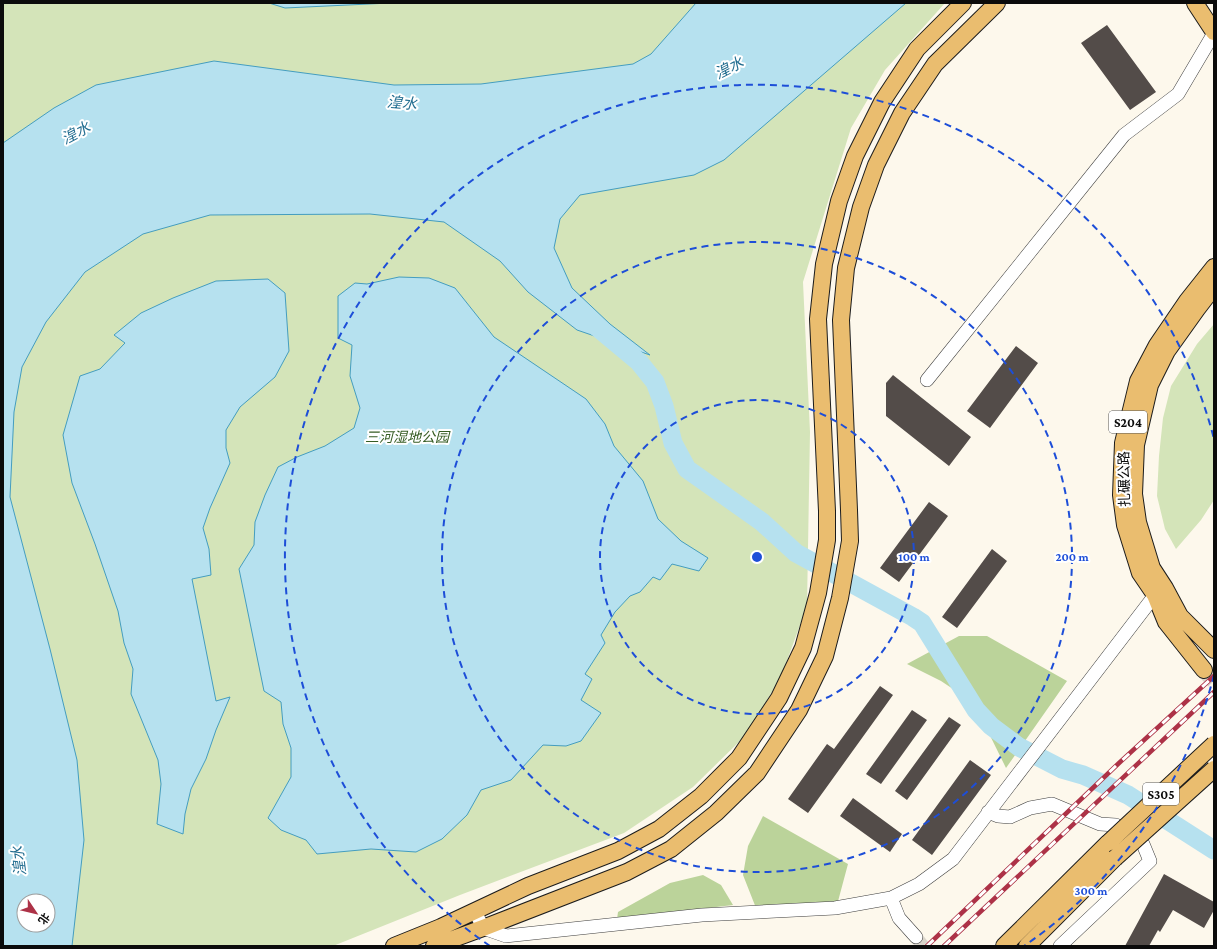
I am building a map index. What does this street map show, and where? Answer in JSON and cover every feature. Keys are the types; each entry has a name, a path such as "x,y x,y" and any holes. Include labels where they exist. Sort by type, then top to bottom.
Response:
{"main road":[{"path":"394,946 441,927 528,886 618,851 659,830 700,796 739,758 779,698 803,648 818,593 827,540 818,319 824,264 839,201 855,156 882,102 917,49 963,3"},
{"path":"434,946 627,872 671,849 716,813 757,773 799,710 825,656 840,598 850,541 841,320 846,268 861,207 876,165 902,113 935,64 997,3"},
{"path":"1195,3 1214,32"},
{"name":"扎碾公路","path":"1214,267 1186,301 1157,344 1138,381 1123,443 1122,495 1125,525 1140,573 1160,591 1180,616 1214,650"},
{"name":"扎碾公路","path":"1204,670 1166,622 1160,591 1138,522 1134,494 1136,445 1150,385 1167,351 1214,287"},
{"name":"S305","path":"1004,946 1108,843 1214,744"},
{"name":"S305","path":"1027,946 1115,858 1214,769"}],"street":[{"path":"927,380 1124,135 1178,94 1214,32"},
{"path":"475,911 483,928 506,936 702,915 835,908 891,898 919,884 953,859 1048,733 1160,591"},
{"path":"988,812 998,816 1010,818 1030,808 1052,804 1100,824 1116,825 1143,844 1150,861 1060,946"},
{"path":"891,898 899,918 916,937"}],"green space":[{"name":"三河湿地公园","path":"3,3 945,3 885,70 851,128 803,282 810,432 807,606 781,677 745,736 693,787 624,833 460,895 333,946 3,946"},
{"path":"1214,324 1214,500 1201,520 1176,549 1165,529 1157,496 1163,418 1171,386 1197,344"},
{"path":"959,636 987,636 1067,681 1006,768 974,703 941,681 907,664"},
{"path":"763,816 848,864 837,905 756,908 743,875 748,846"},
{"path":"703,875 721,885 733,905 617,919 618,912 670,883"}],"water":[{"path":"269,3 390,3 285,8"},
{"name":"湟水","path":"696,3 906,3 724,160 694,175 580,195 560,219 554,248 572,288 610,324 650,355 577,330 528,292 500,261 444,222 370,214 210,215 143,234 85,272 46,322 22,367 14,412 10,497 50,649 77,760 84,840 72,946 3,946 3,143 54,108 96,85 214,61 394,85 481,84 633,64 651,54"},
{"path":"399,277 429,278 455,288 494,337 586,399 605,424 614,446 643,481 658,519 681,541 708,558 699,571 672,564 660,580 653,577 640,592 630,596 615,612 601,635 605,643 585,674 592,679 581,700 601,713 581,741 566,746 543,745 511,780 481,790 467,815 442,839 416,852 371,849 317,854 306,840 281,830 268,818 291,777 291,748 283,724 281,702 264,691 239,569 254,545 255,522 278,467 297,457 325,446 354,428 360,408 350,376 352,345 338,338 338,296 355,283 367,284"},
{"path":"268,279 285,293 289,351 275,377 240,407 226,430 226,448 230,463 210,508 203,528 209,549 211,575 192,579 216,701 230,697 206,759 191,789 185,814 183,834 157,824 161,784 158,760 131,694 133,669 124,643 118,611 72,483 63,435 80,376 100,369 125,343 114,335 141,313 173,298 216,281"}],"building":[{"path":"1107,25 1156,92 1130,110 1081,43"},
{"path":"1016,346 1038,363 990,428 967,411"},
{"path":"893,375 971,437 949,466 886,416 886,383"},
{"path":"929,502 948,516 899,582 880,568"},
{"path":"992,549 1007,561 957,628 942,617"},
{"path":"880,686 893,695 808,813 788,799 827,744 834,749"},
{"path":"912,710 927,720 881,784 866,774"},
{"path":"949,717 961,725 907,800 895,791"},
{"path":"970,760 991,775 932,855 912,840"},
{"path":"853,798 902,834 890,852 840,816"},
{"path":"1164,874 1214,902 1214,910 1204,928 1173,910 1160,932 1158,930 1149,946 1125,946"}],"waterway":[{"path":"597,327 639,362 655,382 664,406 673,443 687,469 762,522 796,553 922,623 976,710 991,726 1019,747 1062,769 1083,775 1128,795 1214,850"}],"tunnel":[{"path":"1204,670 1214,681"},
{"path":"916,937 923,946"}],"railway":[{"path":"927,946 1118,764 1214,676"},
{"path":"944,946 1214,692"}]}
